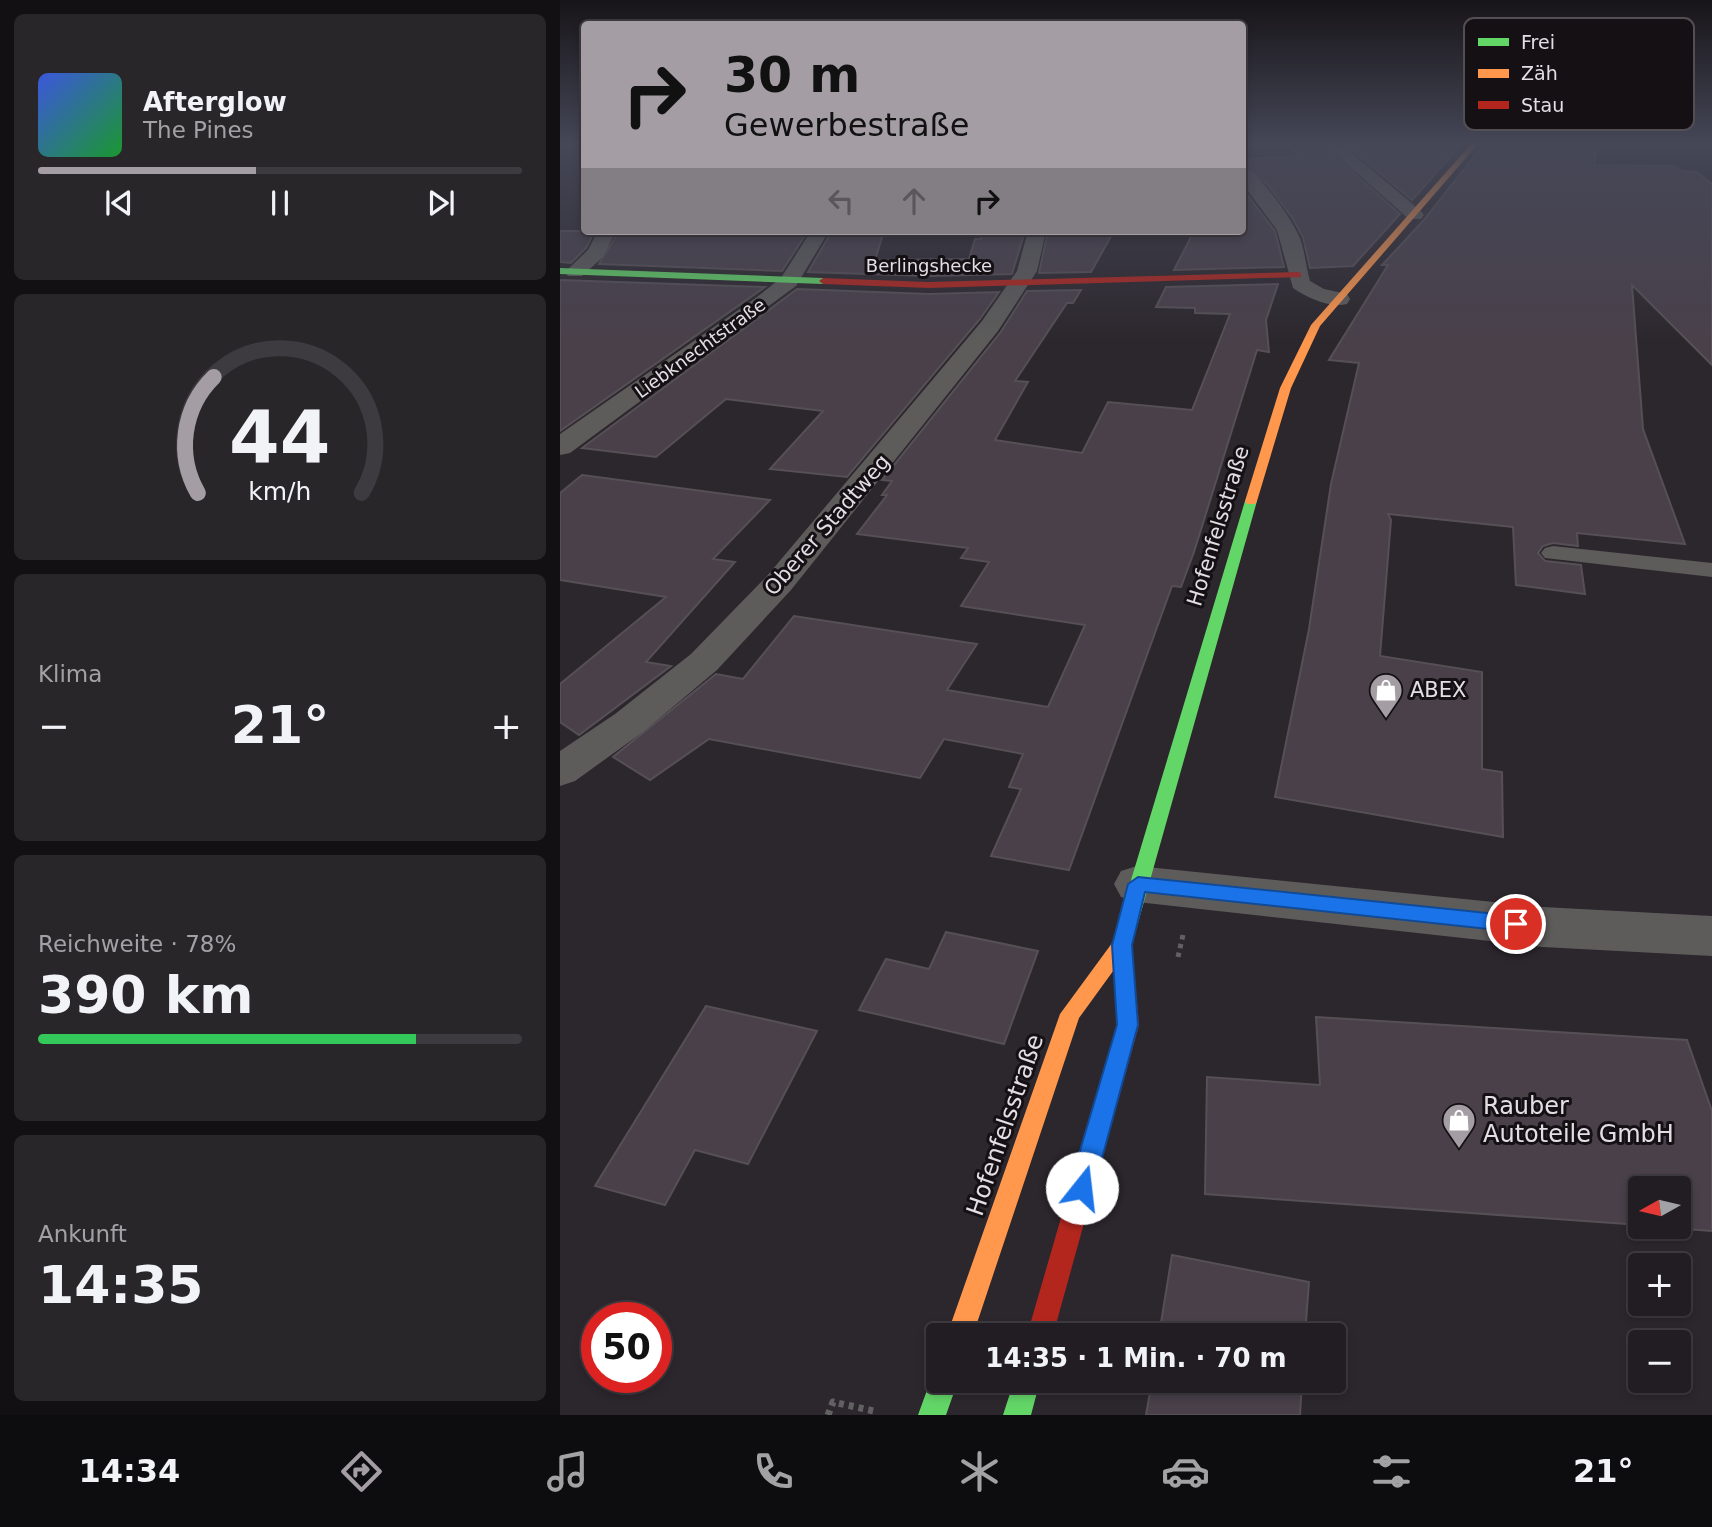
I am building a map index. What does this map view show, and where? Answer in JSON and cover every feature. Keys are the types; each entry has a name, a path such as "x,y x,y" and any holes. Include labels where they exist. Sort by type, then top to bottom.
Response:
{"main road":[{"name":"Hofenfelsstraße","path":"1043,1323 1128,1025 1122,945 1280,404 1301,349 1316,325 1419,210"},
{"name":"Berlingshecke","path":"567,271 789,282 1020,284 1297,275"},
{"name":"Hofenfelsstraße","path":"964,1323 1070,1014 1122,945"},
{"path":"932,1415 940,1393"},
{"path":"1017,1415 1023,1393"}],"street":[{"path":"1274,210 1291,240 1297,275 1305,289 1339,299"},
{"path":"1409,210 1415,215"},
{"path":"567,271 596,253 605,235"},
{"name":"Liebknechtstraße","path":"560,447 739,322 789,282 818,235"},
{"name":"Oberer Stadtweg","path":"560,771 629,723 704,662 779,583 935,397 1020,284 1027,271 1036,235"},
{"path":"1138,884 1543,927 1712,936"}],"lane":[{"path":"1553,553 1712,570"}],"path":[{"path":"828,1415 833,1402 883,1413"}],"building":[{"path":"1246,210 1259,210 1275,231 1284,267 1174,270 1192,235 1246,235"},
{"path":"1286,210 1396,210 1400,214 1353,266 1310,268 1303,237"},
{"path":"1432,210 1712,210 1712,365 1632,285 1643,429 1685,544 1577,533 1578,546 1553,543 1543,546 1538,553 1545,561 1581,565 1585,594 1516,585 1513,527 1388,514 1391,520 1380,656 1482,672 1482,769 1502,772 1503,837 1275,797 1309,629 1331,484 1359,363 1329,360 1388,265 1382,265"},
{"path":"560,231 581,231 581,235 593,235 586,248 571,263 560,262"},
{"path":"617,235 805,235 782,271 599,264"},
{"path":"830,235 883,235 875,260 969,259 975,239 981,239 982,235 1024,235 1012,274 929,276 808,272"},
{"path":"1047,235 1112,235 1091,272 1039,273"},
{"path":"560,280 765,287 560,431"},
{"path":"1278,284 1266,320 1269,352 1257,350 1194,552 1181,587 1172,586 1069,870 991,856 1021,789 1009,787 1023,754 944,739 920,778 709,739 650,780 613,757 716,674 743,679 794,616 977,644 947,690 1048,707 1085,625 961,606 989,562 961,558 968,548 857,534 887,495 882,495 892,481 882,480 1000,333 1027,291 1081,290 1073,303 1067,303 1015,381 1028,382 995,440 1082,453 1108,402 1192,410 1230,314 1195,313 1195,308 1156,307 1166,287"},
{"path":"797,289 929,294 999,292 980,319 847,477 770,469 823,411 726,399 656,457 582,448"},
{"path":"582,475 770,500 713,559 735,562 646,662 671,666 579,735 560,722 560,684 666,597 560,580 560,493"},
{"path":"946,932 1038,951 1004,1044 859,1010 886,959 929,969"},
{"path":"706,1006 817,1031 748,1164 695,1150 665,1205 595,1186"},
{"name":"Rauber Autoteile GmbH","path":"1316,1017 1687,1040 1712,1111 1712,1231 1691,1229 1691,1176 1628,1176 1628,1224 1205,1194 1207,1077 1320,1085"},
{"path":"1172,1255 1309,1282 1306,1323 1161,1323"},
{"path":"1150,1393 1301,1393 1300,1415 1146,1415"}],"traffic: fast":[{"path":"560,271 823,281"},
{"path":"1126,930 1251,501"},
{"path":"932,1415 940,1393"},
{"path":"1017,1415 1023,1393"}],"traffic: slow":[{"path":"1251,501 1286,388 1304,345 1316,325 1417,210"},
{"path":"964,1323 1070,1014 1122,945"}],"traffic: jam":[{"path":"823,281 929,285 1298,275"},
{"path":"1043,1323 1128,1025 1122,945 1126,930"}],"place":[{"name":"ABEX","path":"1386,720"},
{"name":"Rauber Autoteile GmbH","path":"1459,1150"}],"route":[{"path":"1082,1188 1128,1025 1122,945 1138,884 1516,924"}]}
